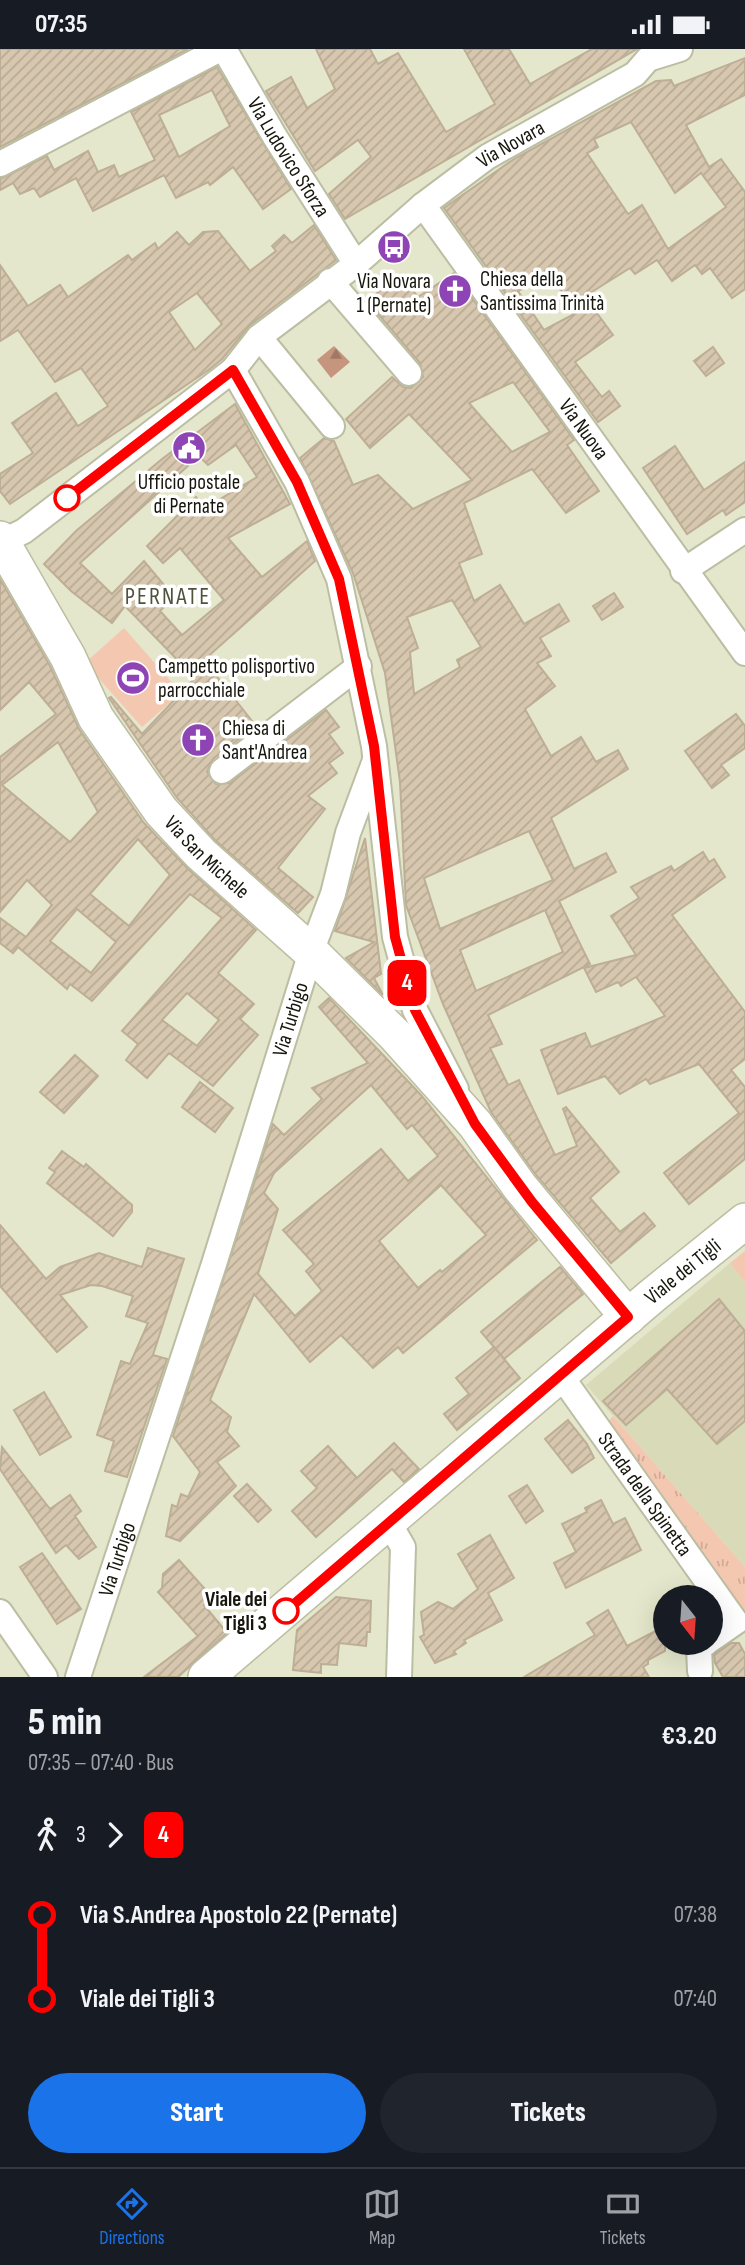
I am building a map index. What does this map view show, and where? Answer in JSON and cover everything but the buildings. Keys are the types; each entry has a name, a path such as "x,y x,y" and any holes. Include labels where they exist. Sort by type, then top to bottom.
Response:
{"street":[{"path":"0,164 222,49"},
{"name":"Via Ludovico Sforza","path":"222,49 356,264"},
{"name":"Via Novara","path":"4,555 24,531 233,370 259,337 356,264 423,205 487,157 635,74 646,54 680,49"},
{"name":"Via Nuova","path":"423,205 683,571 745,653"},
{"path":"330,281 409,373"},
{"path":"259,337 332,426"},
{"name":"Via Turbigo","path":"78,1677 214,1264 311,952 333,894 348,833 374,764 359,666 339,579 297,482 233,370"},
{"path":"683,571 745,530"},
{"name":"Via San Michele","path":"4,555 68,657 96,718 161,811 201,854 311,952 405,1022 534,1205 628,1317"},
{"path":"222,771 359,666"},
{"path":"374,764 405,1022"},
{"name":"Viale dei Tigli","path":"206,1677 628,1317 745,1221"},
{"name":"Strada della Spinetta","path":"561,1375 710,1585"},
{"path":"389,1523 403,1547 399,1677"},
{"name":"Strada della Spinetta","path":"723,1604 736,1622 723,1631"},
{"path":"0,1612 45,1677"},
{"path":"700,1655 701,1671"}],"shaded area":[{"path":"730,1263 745,1282 745,1567 586,1385"}],"green space":[{"path":"334,346 350,362 331,378 317,360"},
{"name":"Campetto polisportivo parrocchiale","path":"124,628 181,693 142,727 85,663"},
{"path":"745,1251 745,1282 730,1263"},
{"path":"613,1416 745,1567 745,1615 608,1422"}],"bus line":[{"name":"4","path":"67,498 233,370 297,482 339,579 374,746 395,937 415,1010 475,1124 520,1187 628,1317 286,1611"}],"place":[{"name":"Via Novara 1 (Pernate)","path":"394,247"},
{"name":"Chiesa della Santissima Trinità","path":"455,291"},
{"name":"Ufficio postale di Pernate","path":"189,448"},
{"name":"Campetto polisportivo parrocchiale","path":"133,678"},
{"name":"Chiesa di Sant'Andrea","path":"198,740"},
{"name":"Viale dei Tigli 3","path":"286,1611"}],"district":[{"name":"PERNATE","path":"168,596"}]}
